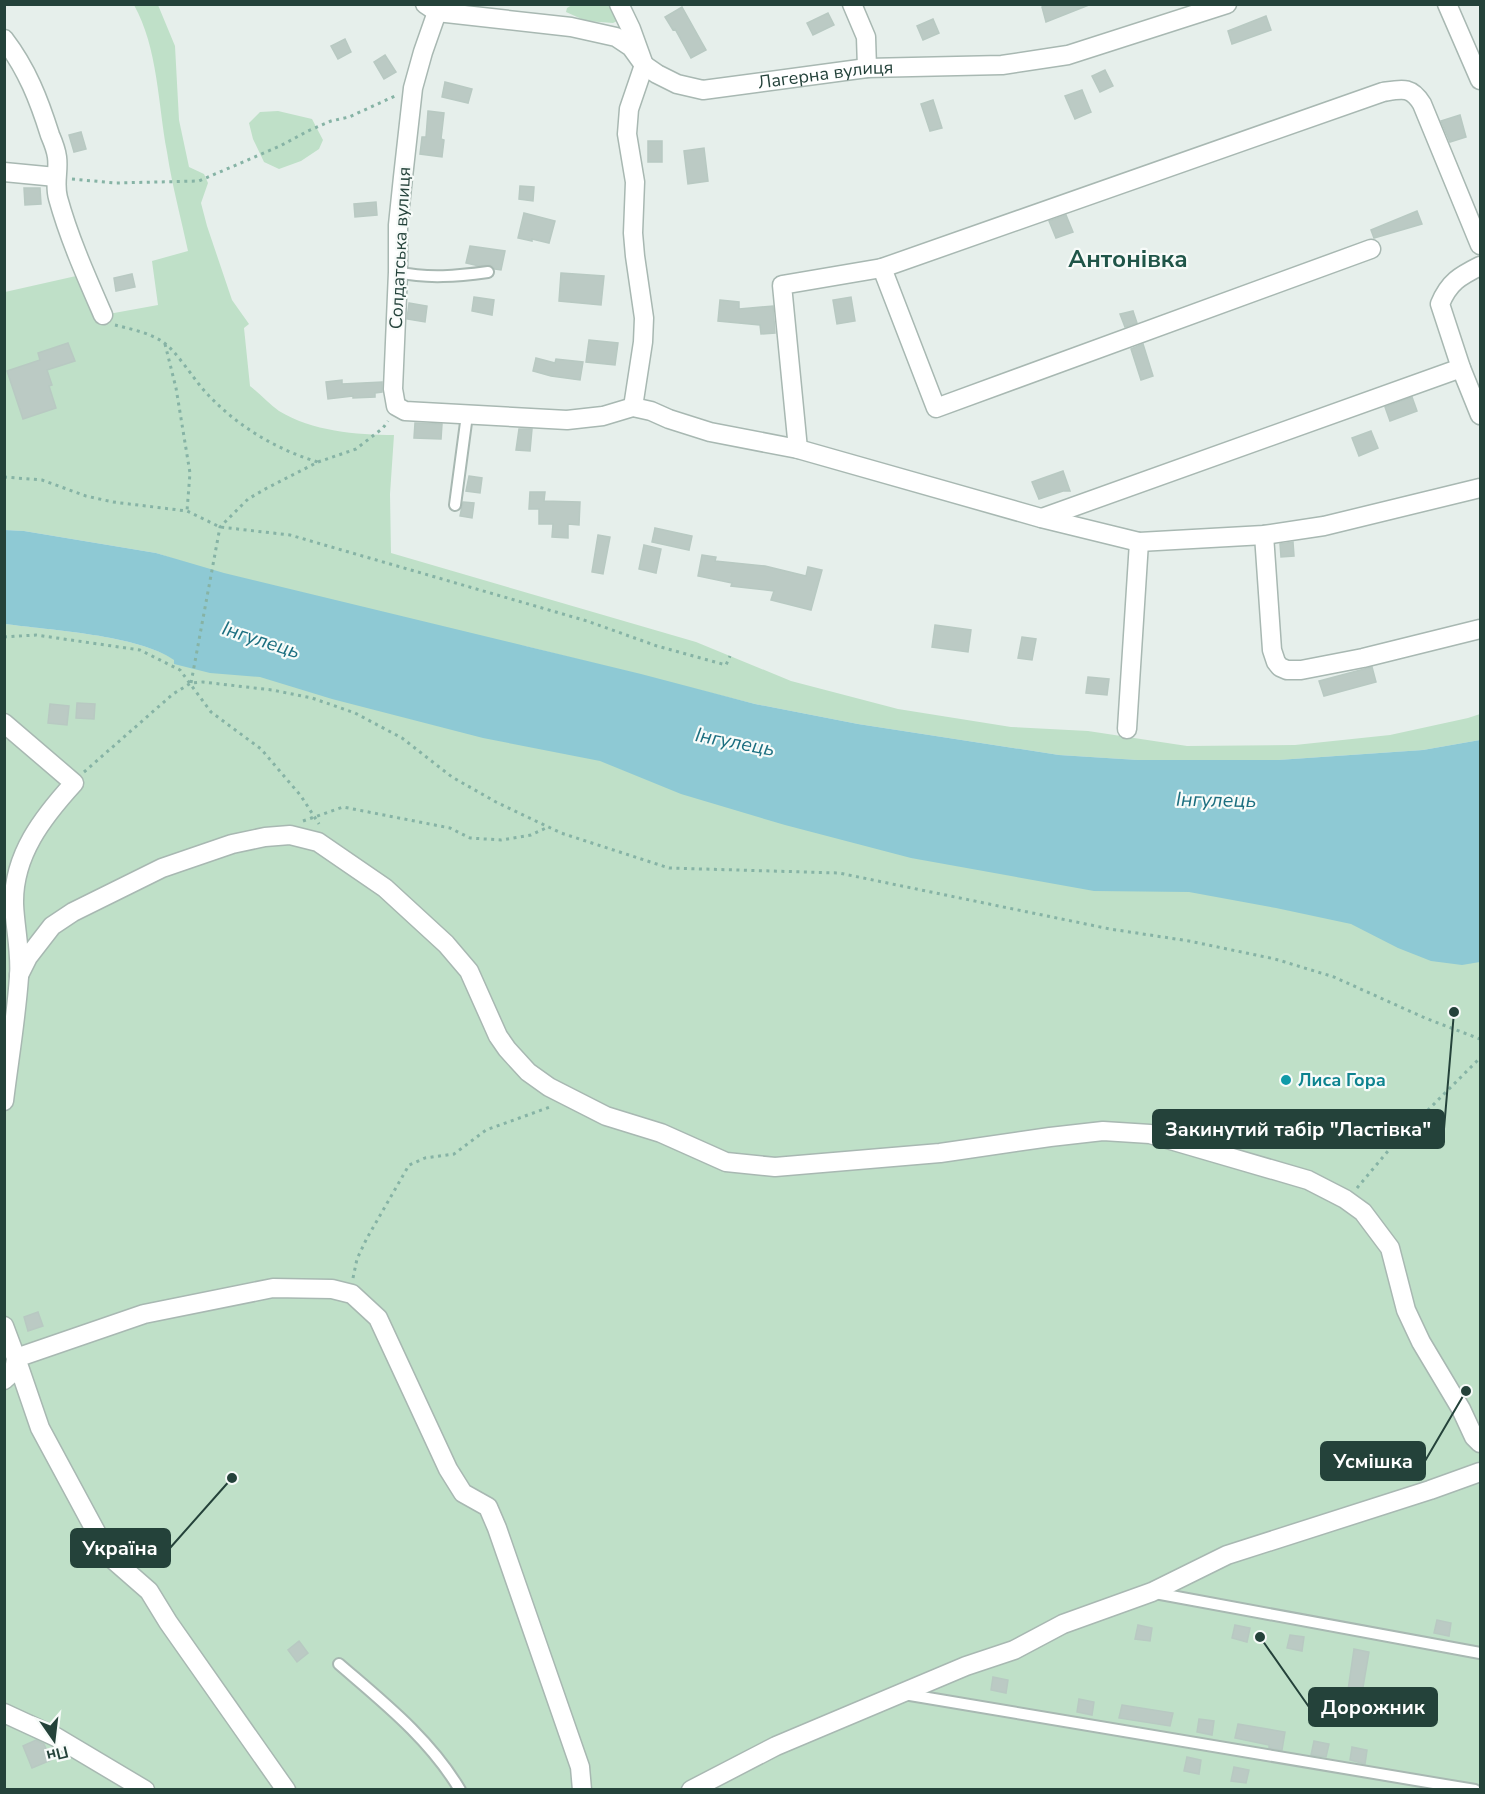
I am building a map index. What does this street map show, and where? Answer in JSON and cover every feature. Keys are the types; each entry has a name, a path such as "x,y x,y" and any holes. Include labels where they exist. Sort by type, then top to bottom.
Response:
{"street":[{"path":"620,4 644,64 629,109 627,134 635,182 634,244 644,318 643,342 633,407"},
{"path":"852,4 866,37 867,68"},
{"name":"Лагерна вулиця","path":"431,8 571,27 616,37 631,47 644,64 657,74 677,84 703,90 815,73 867,68 1002,65 1068,55 1227,4"},
{"path":"1447,4 1480,80"},
{"name":"Солдатська вулиця","path":"393,399 398,225 413,88 423,52 431,8"},
{"path":"4,39 18,57 43,110 56,149 59,169 56,188 70,237 103,315"},
{"path":"798,449 782,285 882,268 1383,92 1405,89 1417,96 1480,245"},
{"path":"4,172 56,177"},
{"path":"882,268 936,408 1371,249"},
{"path":"1480,267 1450,284 1440,304 1461,368 1480,415"},
{"path":"1041,518 1461,368"},
{"path":"393,399 396,406 405,411 567,420 603,416 633,407 710,432 798,449 1041,518 1139,542 1264,535 1324,526 1480,488"},
{"path":"1264,535 1272,650 1276,662 1287,670 1301,670 1363,658 1480,629"},
{"path":"1127,729 1139,542"},
{"path":"4,723 74,783 53,806 29,839 17,873 14,904 18,931 19,975"},
{"path":"4,1101 10,1012 19,975 28,957 52,926 96,900 162,868 195,855 265,837 290,835 318,842 336,852 385,888 446,944 469,971 498,1036 528,1072 549,1087 606,1116 662,1133 726,1162 775,1167 940,1153 1103,1131 1150,1134 1308,1180 1345,1199 1363,1212 1390,1248 1406,1310 1421,1342 1461,1409 1474,1437 1480,1443"},
{"path":"16,1358 144,1314 273,1288 332,1289 356,1297 378,1318 448,1469 463,1493 488,1507 574,1748 580,1767 582,1790"},
{"path":"4,1326 40,1428 109,1556 149,1591 168,1622 286,1790"},
{"path":"4,1380 14,1371 16,1358"},
{"path":"698,1789 776,1746 966,1666 1014,1650 1063,1624 1152,1592 1227,1555 1480,1472"},
{"path":"4,1713 56,1737 145,1790"}],"lane":[{"path":"398,272 423,276 488,272"},
{"path":"455,505 467,415"},
{"path":"1152,1592 1480,1653"},
{"path":"339,1664 389,1707 420,1738 447,1768 460,1790"},
{"path":"903,1694 1475,1790"}],"path":[{"path":"56,177 115,183 199,181 331,121 349,117 413,88"},
{"path":"103,315 111,323 164,342 204,391 248,430 296,456 318,462"},
{"path":"164,342 176,388 190,472 187,511"},
{"path":"191,683 220,527 248,499 267,488 318,462 356,449 383,428 391,417 393,399"},
{"path":"4,477 42,480 86,496 113,502 187,511 220,527 290,535 587,621 657,646 726,665 730,656"},
{"path":"4,637 36,635 140,650 180,670 211,711 261,749 301,796 313,817 321,825"},
{"path":"74,783 146,716 191,683 203,682 272,690 312,698 355,713 402,738 452,777 496,802 549,827 669,868 839,873 1110,929 1190,941 1275,959 1334,977 1425,1018 1480,1039"},
{"path":"295,824 343,807 450,828 470,838 501,840 531,835 549,827"},
{"path":"1345,1199 1362,1184 1393,1145 1480,1058"},
{"path":"356,1297 353,1280 357,1259 409,1165 425,1158 454,1154 486,1130 551,1106"}],"green space":[{"path":"616,4 621,14 613,23 586,21 566,12 567,8 572,5"},
{"path":"134,5 158,5 175,46 179,120 189,167 204,174 208,183 201,203 207,226 232,300 249,324 244,328 250,386 279,411 306,423 350,433 394,435 390,494 391,553 696,642 791,681 898,709 1011,727 1088,731 1187,746 1295,745 1390,735 1480,714 1480,740 1423,750 1278,760 1138,760 1059,755 858,724 755,704 525,646 408,634 156,553 24,531 5,530 5,292 85,274 103,315 158,305 152,261 188,251 169,164 153,58"},
{"path":"278,111 312,119 323,140 319,149 301,161 279,169 264,162 253,139 249,123 260,112"},
{"path":"5,624 117,639 159,652 175,660 1480,813 1480,1789 5,1790"}],"water":[{"name":"Інгулець","path":"5,530 24,531 156,553 224,573 641,674 755,704 858,724 1059,755 1138,760 1278,760 1423,750 1480,740 1480,962 1462,965 1431,961 1398,948 1351,924 1189,892 1094,891 911,858 785,825 681,794 600,761 483,738 332,699 260,677 210,673 174,664 174,660 158,652 117,639 5,624"}],"building":[{"path":"1051,4 1089,5 1046,22 1042,7"},
{"path":"682,7 706,50 691,58 675,29 673,30 665,17"},
{"path":"828,13 834,25 813,35 807,23"},
{"path":"1266,16 1271,30 1232,44 1228,31"},
{"path":"933,19 939,33 923,40 917,26"},
{"path":"345,39 351,52 338,59 331,46"},
{"path":"385,55 396,72 384,79 374,62"},
{"path":"1105,70 1113,86 1100,92 1092,76"},
{"path":"445,82 472,89 468,103 442,97"},
{"path":"1082,90 1091,112 1075,119 1065,96"},
{"path":"933,100 942,128 930,131 921,104"},
{"path":"428,111 444,113 441,139 444,140 442,157 420,154 422,137 426,137"},
{"path":"1460,115 1466,137 1450,142 1441,121"},
{"path":"81,132 86,149 74,152 69,135"},
{"path":"648,141 662,141 662,162 648,162"},
{"path":"704,148 708,181 688,184 684,151"},
{"path":"520,186 534,187 533,201 519,199"},
{"path":"24,188 40,188 41,204 25,205"},
{"path":"376,202 377,215 355,217 354,204"},
{"path":"1417,211 1422,224 1374,238 1371,230"},
{"path":"524,213 555,221 549,243 518,238"},
{"path":"1066,215 1073,232 1056,238 1049,221"},
{"path":"470,246 505,251 501,270 490,265 479,266 466,263"},
{"path":"561,273 604,276 601,305 559,301"},
{"path":"132,274 135,287 116,291 114,278"},
{"path":"474,297 494,300 492,315 472,311"},
{"path":"851,297 855,321 837,324 833,300"},
{"path":"720,300 739,302 739,309 773,306 775,333 761,334 760,325 718,321"},
{"path":"409,303 427,306 425,322 407,319"},
{"path":"1133,311 1137,323 1125,327 1120,314"},
{"path":"589,340 618,343 615,365 586,362"},
{"path":"68,343 75,361 47,370 56,408 23,419 7,371 40,360 38,353"},
{"path":"1143,344 1153,376 1141,380 1131,349"},
{"path":"536,358 555,363 556,359 583,362 580,380 533,371"},
{"path":"342,380 342,384 382,382 382,392 375,393 375,397 353,398 353,396 328,399 326,382"},
{"path":"1412,397 1417,411 1390,421 1385,407"},
{"path":"415,423 442,424 441,439 414,438"},
{"path":"519,429 532,429 530,451 516,450"},
{"path":"1371,431 1378,448 1359,456 1352,438"},
{"path":"1063,471 1070,491 1039,499 1032,482"},
{"path":"469,476 482,478 480,493 466,491"},
{"path":"530,492 545,492 544,501 580,502 579,525 568,524 568,538 552,537 553,524 539,524 539,509 529,509"},
{"path":"463,502 474,503 472,518 460,516"},
{"path":"655,528 692,536 689,550 652,542"},
{"path":"598,535 610,537 603,574 592,572"},
{"path":"1293,542 1294,556 1281,557 1280,544"},
{"path":"644,545 661,549 656,573 639,569"},
{"path":"702,555 716,557 715,561 765,566 806,576 808,567 822,570 811,610 771,600 774,591 731,586 732,583 698,576"},
{"path":"935,625 971,630 968,652 932,647"},
{"path":"1022,637 1036,639 1032,660 1018,658"},
{"path":"1372,667 1376,682 1324,696 1319,681"},
{"path":"1088,677 1109,679 1107,695 1086,693"},
{"path":"77,703 95,704 94,719 76,718"},
{"path":"50,704 69,706 67,725 48,723"},
{"path":"38,1312 43,1326 28,1331 24,1317"},
{"path":"1437,1620 1451,1623 1449,1636 1434,1633"},
{"path":"1138,1625 1152,1628 1150,1641 1135,1639"},
{"path":"1235,1625 1250,1628 1247,1642 1232,1638"},
{"path":"1290,1635 1304,1637 1302,1651 1287,1648"},
{"path":"299,1641 308,1653 297,1662 288,1650"},
{"path":"1354,1649 1369,1652 1361,1699 1347,1697"},
{"path":"993,1677 1008,1680 1006,1693 991,1690"},
{"path":"1079,1699 1094,1702 1092,1715 1077,1712"},
{"path":"1122,1705 1173,1713 1170,1726 1119,1718"},
{"path":"1199,1719 1214,1721 1212,1735 1197,1732"},
{"path":"1238,1724 1285,1732 1282,1750 1235,1738"},
{"path":"36,1740 44,1744 51,1760 32,1768 23,1746"},
{"path":"1314,1741 1329,1744 1326,1757 1311,1755"},
{"path":"1352,1747 1367,1750 1365,1764 1350,1760"},
{"path":"1187,1757 1201,1760 1199,1774 1184,1771"},
{"path":"1234,1767 1249,1770 1246,1783 1231,1781"}],"place":[{"name":"Закинутий табір \"Ластівка\"","path":"1454,1012"},
{"name":"Лиса Гора","path":"1286,1080"},
{"name":"Усмішка","path":"1466,1391"},
{"name":"Україна","path":"232,1478"},
{"name":"Дорожник","path":"1260,1637"}],"district":[{"name":"Антонівка","path":"1128,259"}]}
